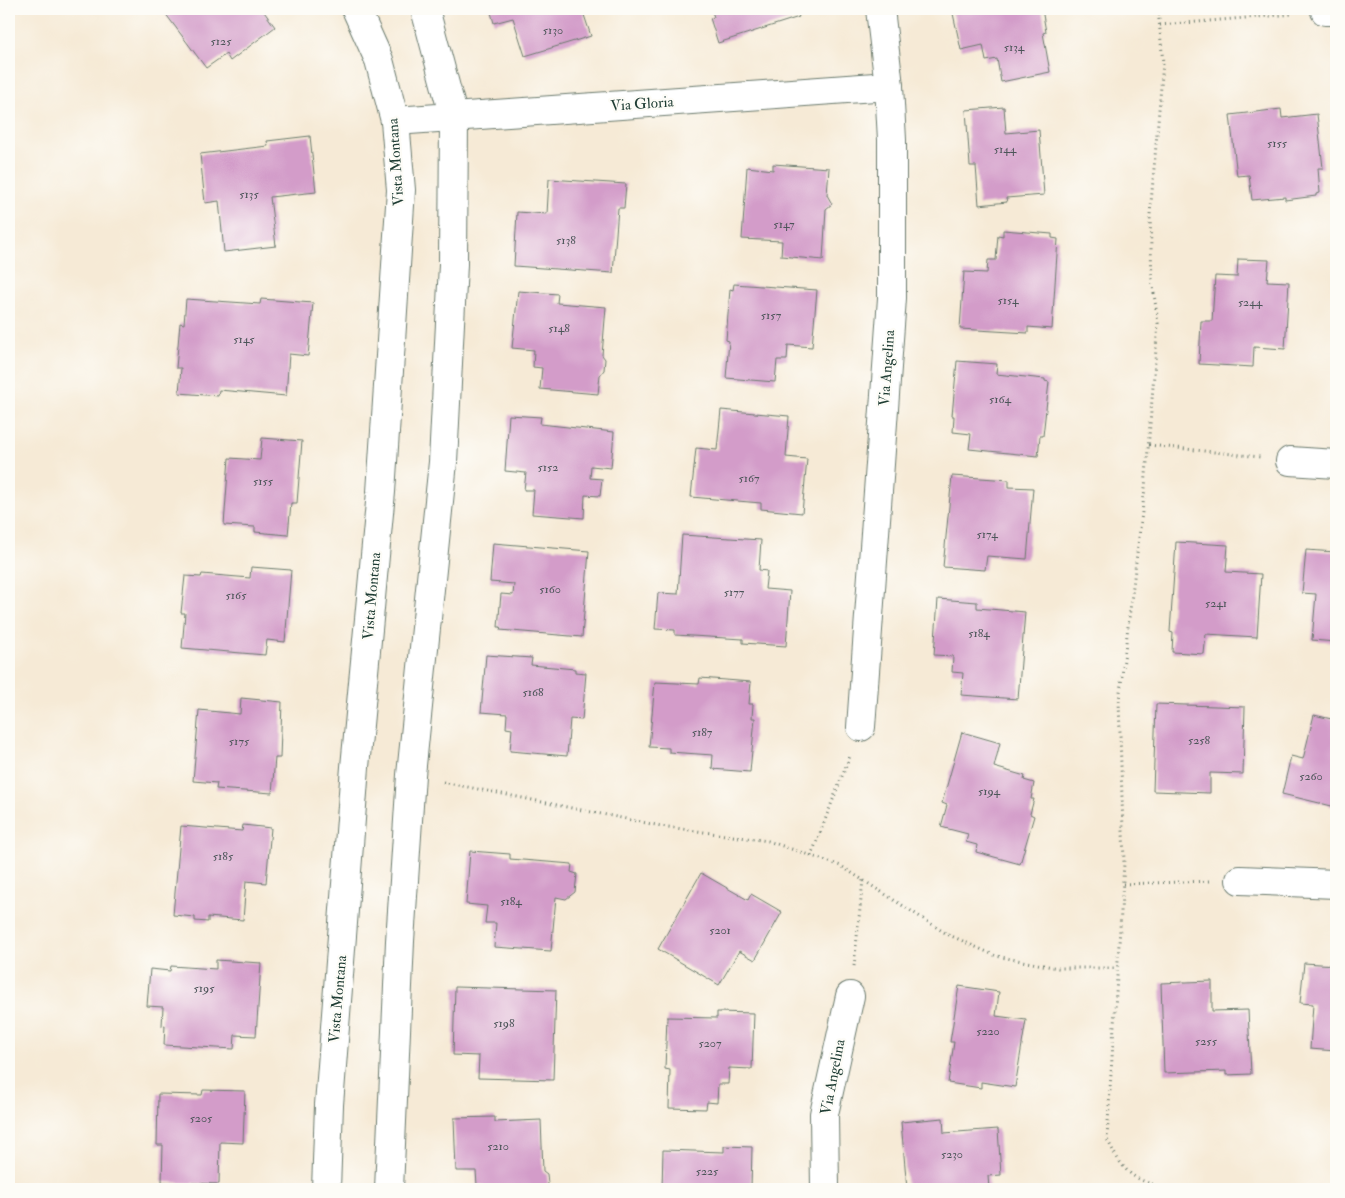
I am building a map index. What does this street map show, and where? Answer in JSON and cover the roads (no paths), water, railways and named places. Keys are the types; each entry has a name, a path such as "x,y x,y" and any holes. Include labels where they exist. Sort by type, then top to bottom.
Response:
{"street":[{"name":"Vista Montana","path":"326,1189 329,1105 355,767 381,492 401,190 395,121 379,60 356,9"},
{"path":"389,1189 400,941 411,775 442,462 453,264 454,118 425,9"},
{"name":"Via Angelina","path":"861,727 892,298 892,140 889,86 880,9"},
{"name":"Via Gloria","path":"395,121 889,86"},
{"path":"1290,460 1336,464"},
{"path":"1240,880 1336,884"},
{"name":"Via Angelina","path":"825,1189 824,1114 850,996"}]}
